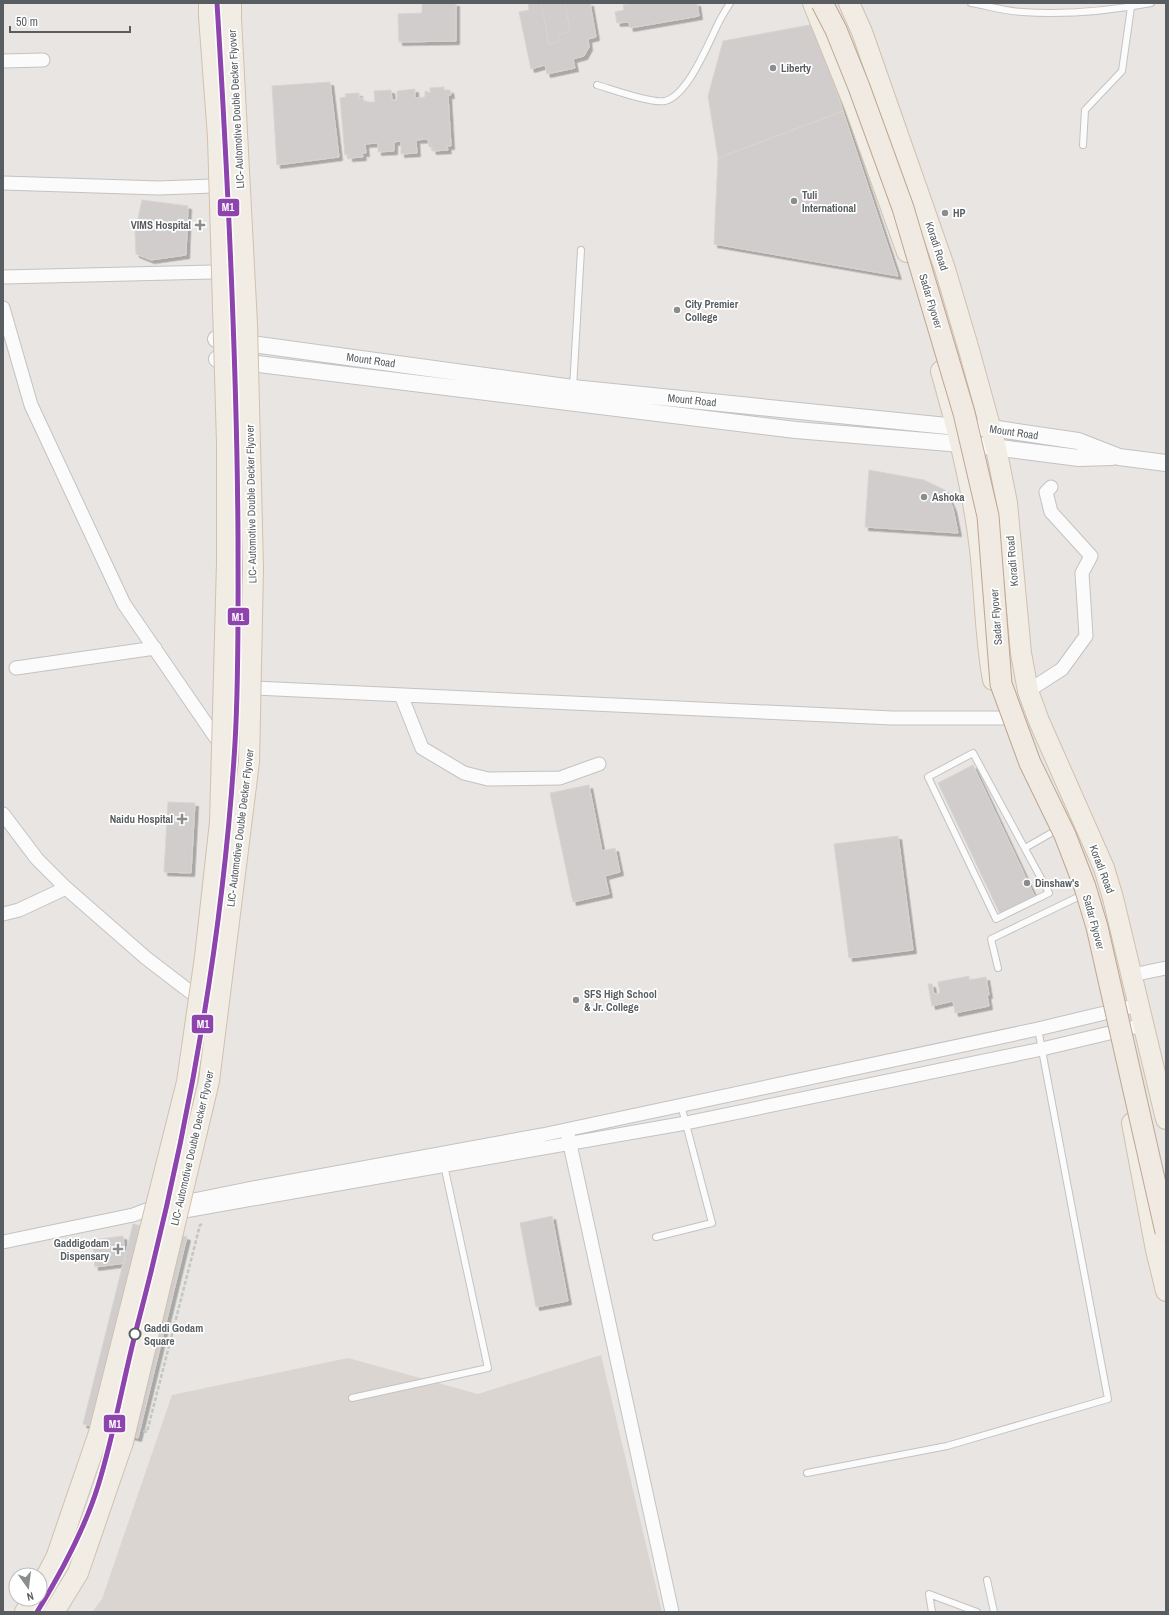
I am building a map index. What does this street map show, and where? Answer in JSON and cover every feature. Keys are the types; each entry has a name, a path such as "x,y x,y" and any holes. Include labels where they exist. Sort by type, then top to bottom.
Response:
{"highway":[{"name":"Sadar Flyover","path":"822,3 836,30 853,73 903,208 964,413 988,516 1001,684 1030,763 1065,835 1087,894 1097,927 1166,1232"},
{"name":"Sadar Flyover","path":"835,3 862,62 925,244 986,455 997,507 1012,678 1026,725 1092,879 1100,906 1166,1181"}],"main road":[{"path":"813,3 855,107 908,256 959,436 972,494 980,551 988,653 995,694 1019,762 1053,832 1078,897 1094,954 1128,1104 1153,1236 1166,1291"},
{"name":"Koradi Road","path":"849,3 864,39 935,240 970,350 996,448 1007,503 1021,653 1028,691 1039,721 1104,868 1113,898 1143,1025 1163,1096 1166,1119"},
{"name":"LIC- Automotive Double Decker Flyover","path":"48,1573 56,1558 99,1433 187,1082 205,957 219,830 227,563 227,443 218,137 209,9"},
{"name":"LIC- Automotive Double Decker Flyover","path":"54,1612 78,1573 123,1442 208,1081 249,762 253,568 247,324 231,10"}],"street":[{"path":"3,61 43,60"},
{"path":"3,183 159,188 214,186"},
{"path":"3,277 213,272"},
{"path":"3,308 31,405 124,604 216,738"},
{"name":"Mount Road","path":"216,339 573,388 959,436 991,428 1078,441 1119,456 1166,463"},
{"path":"217,359 796,430 959,436 996,448 1079,458 1119,456"},
{"path":"1028,691 1062,669 1086,636 1082,572 1091,556 1051,512 1046,492 1051,487"},
{"path":"16,668 155,648"},
{"path":"255,688 892,718 1003,718"},
{"path":"401,695 422,748 464,773 488,779 560,778 599,764"},
{"path":"3,814 36,858 66,888 146,958 193,994 224,1007"},
{"path":"3,914 19,910 66,888"},
{"path":"1132,976 1166,968"},
{"path":"3,1242 133,1215 149,1209 258,1187 566,1130 1038,1029 1138,1005"},
{"path":"133,1215 147,1218 686,1123 1042,1049 1143,1025"},
{"path":"566,1130 672,1612"}],"lane":[{"path":"597,85 638,98 665,101 681,90 702,59 718,23 730,3"},
{"path":"971,3 1021,12 1079,13 1131,7 1151,3"},
{"path":"1083,145 1085,110 1122,71 1131,7"},
{"path":"573,388 582,250"},
{"path":"974,753 1025,848 1049,893 996,919 928,777 974,753"},
{"path":"1025,848 1053,832"},
{"path":"998,968 990,939 1078,897"},
{"path":"807,1474 947,1446 1108,1399 1038,1029"},
{"path":"656,1237 712,1223 681,1105"},
{"path":"352,1398 488,1368 444,1165"},
{"path":"987,1580 994,1612"},
{"path":"932,1612 929,1594 977,1612"}],"path":[{"path":"137,1429 147,1432 200,1225"}],"shaded area":[{"path":"601,1355 662,1612 92,1612 102,1599 172,1395 348,1358 478,1394"}],"building":[{"path":"422,3 456,3 456,41 399,42 398,14 422,13"},
{"path":"528,3 590,3 596,37 588,39 589,47 584,56 573,59 575,68 547,74 545,65 531,69 519,12 529,10"},
{"path":"541,3 565,3 570,31 558,35 559,42 549,44"},
{"path":"633,3 697,3 699,16 630,28 629,22 617,23 615,12 624,10 623,5"},
{"name":"Liberty","path":"815,24 843,111 718,158 708,96 723,41"},
{"path":"330,82 339,157 277,165 272,86"},
{"path":"444,87 444,90 450,90 451,95 448,95 451,146 447,146 448,150 433,151 432,147 429,147 428,139 416,140 417,153 401,154 401,141 394,142 394,151 378,152 378,143 365,144 366,153 362,153 363,157 349,158 349,154 345,155 340,98 346,97 345,94 359,93 359,98 363,98 364,102 375,102 374,91 391,90 392,100 397,100 397,91 415,89 415,98 425,97 425,91 430,93 430,88"},
{"name":"Tuli International","path":"843,111 898,276 714,244 718,158"},
{"path":"142,200 188,206 186,255 151,260 136,254 135,232"},
{"path":"869,470 924,480 945,490 953,508 958,533 865,527"},
{"path":"973,765 1035,897 1000,914 938,783"},
{"path":"589,785 602,851 615,848 620,872 605,876 609,894 573,902 550,793"},
{"path":"168,802 195,803 191,873 164,872"},
{"path":"898,836 913,950 849,958 834,844"},
{"path":"969,976 969,980 986,977 989,1006 955,1013 953,1001 932,1006 928,984 932,984 934,994 940,993 938,982"},
{"path":"552,1216 568,1301 536,1307 520,1223"},
{"path":"133,1224 187,1237 138,1438 83,1424"},
{"path":"123,1236 126,1263 95,1267 92,1240"}],"transit line":[{"name":"M1","path":"37,1612 55,1582 79,1535 92,1503 104,1466 157,1247 188,1105 213,961 222,889 235,743 238,640 238,538 236,404 231,270 217,3"}],"place":[{"name":"Liberty","path":"773,68"},
{"name":"Tuli International","path":"794,201"},
{"name":"HP","path":"945,213"},
{"name":"VIMS Hospital","path":"200,225"},
{"name":"City Premier College","path":"677,310"},
{"name":"Ashoka","path":"924,497"},
{"name":"Naidu Hospital","path":"182,819"},
{"name":"Dinshaw's","path":"1027,883"},
{"name":"SFS High School & Jr. College","path":"576,1000"},
{"name":"Gaddigodam Dispensary","path":"118,1249"},
{"name":"Gaddi Godam Square","path":"135,1334"}]}
